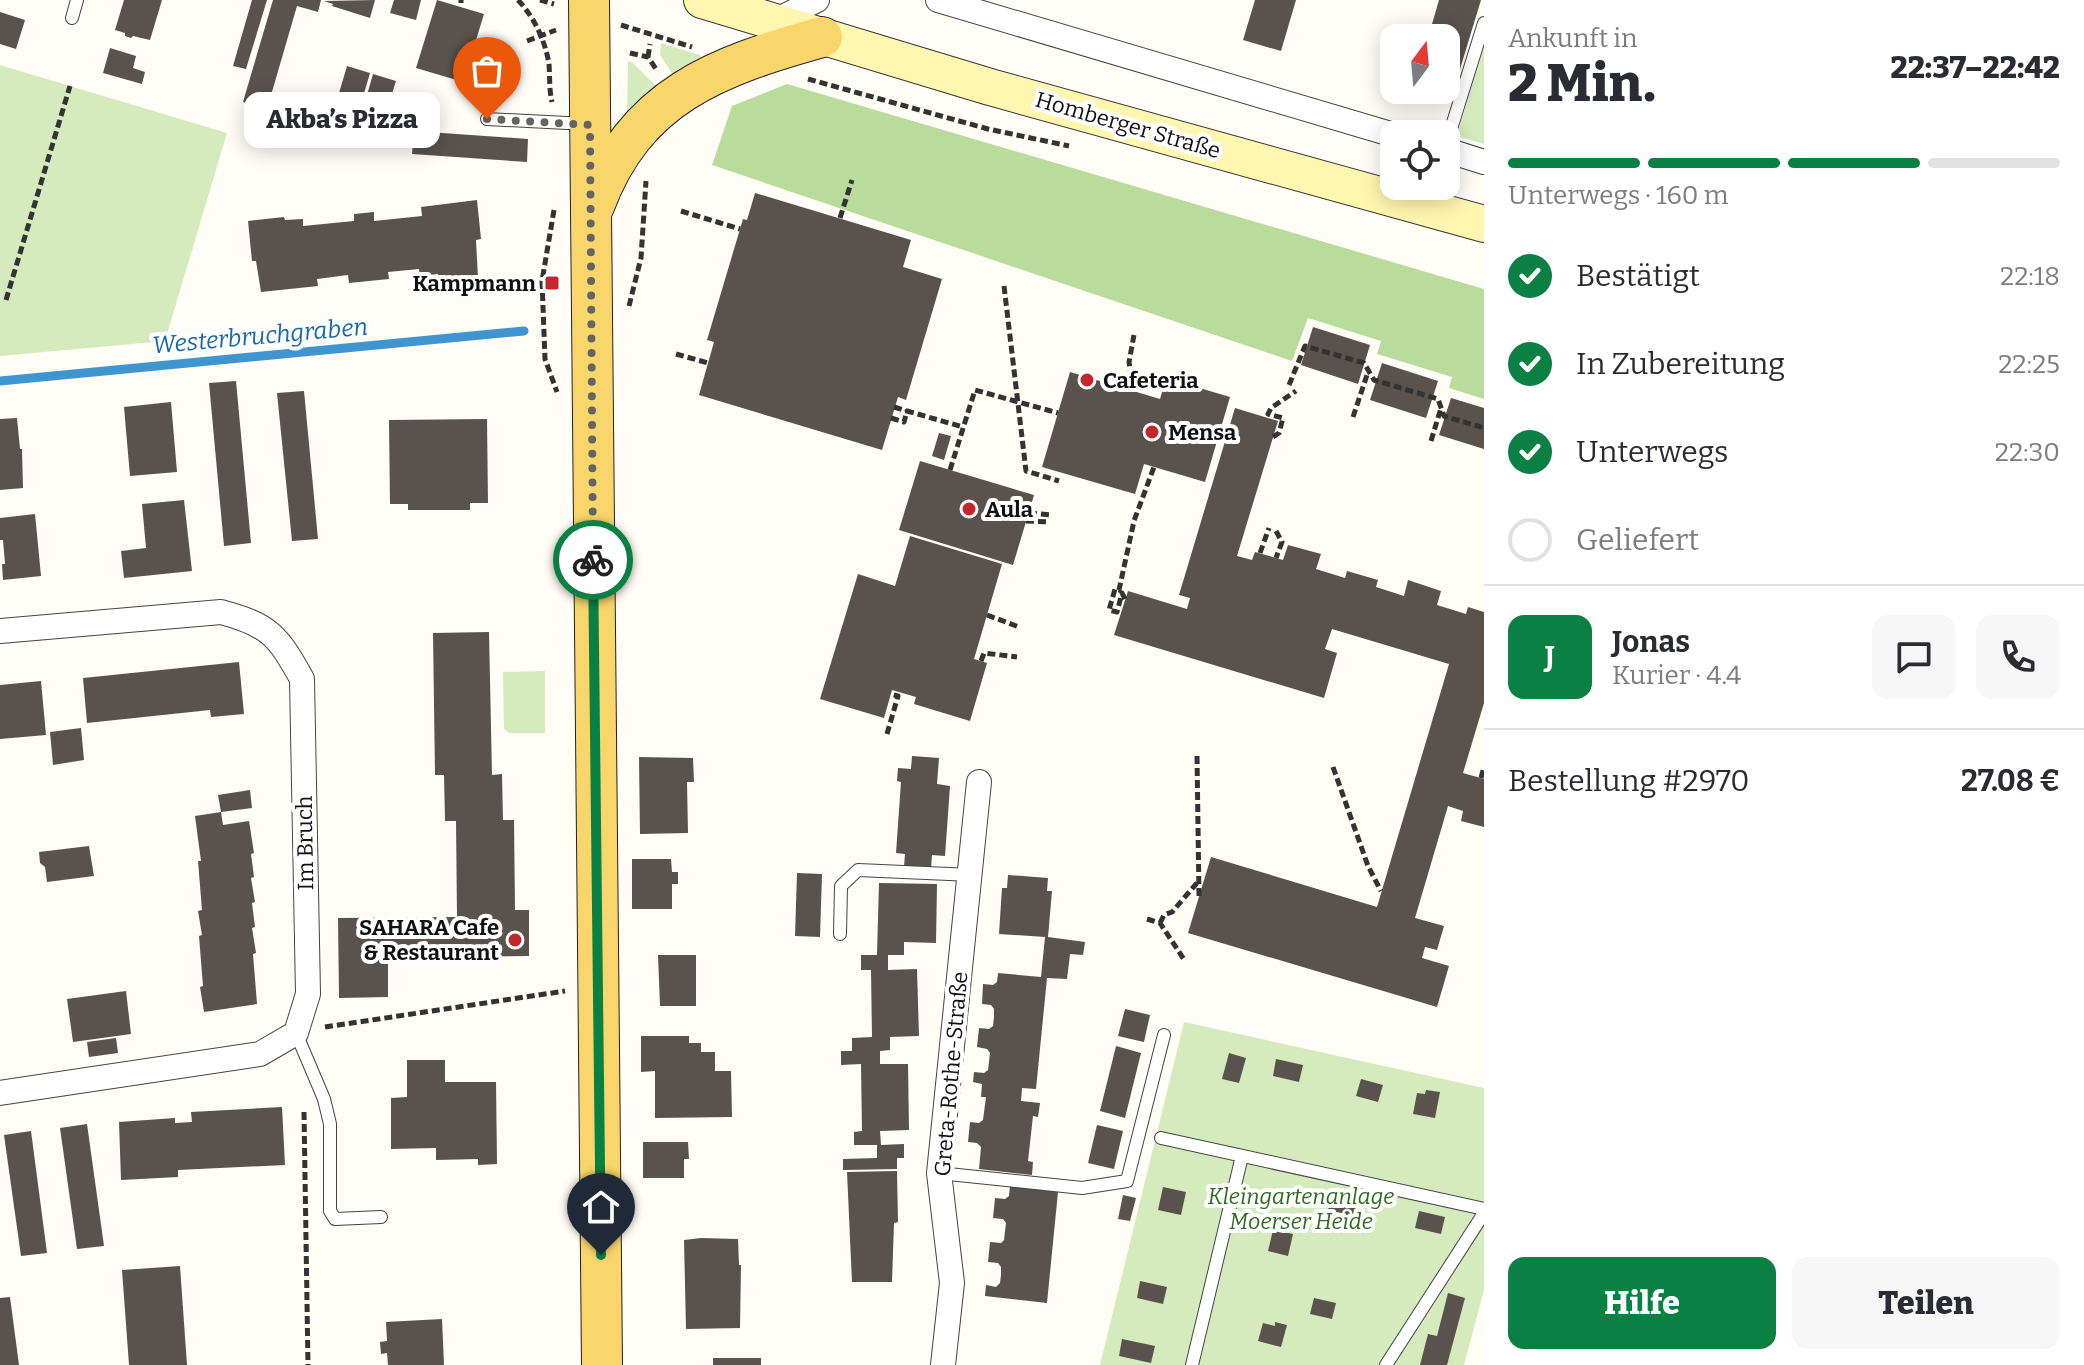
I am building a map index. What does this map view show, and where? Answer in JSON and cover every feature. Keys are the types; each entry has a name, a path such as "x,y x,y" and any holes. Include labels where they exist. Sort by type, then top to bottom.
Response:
{"main road":[{"name":"Homberger Straße","path":"702,0 773,22 820,19 1484,224"},
{"path":"578,15 577,124 590,217 602,1365"},
{"path":"590,217 604,180 632,135 661,107 712,74 742,62 820,19"}],"street":[{"path":"938,0 1380,131"},
{"path":"1460,153 1484,162"},
{"name":"Im Bruch","path":"0,631 221,612 252,620 282,644 302,679 308,994 296,1033"},
{"name":"Greta-Rothe-Straße","path":"943,1365 952,1283 939,1173 972,875 979,782"},
{"path":"0,1093 260,1054 296,1033"}],"lane":[{"path":"72,18 77,0"},
{"path":"1455,120 1484,23"},
{"path":"487,119 577,124"},
{"path":"840,934 841,886 858,870 972,875"},
{"path":"296,1033 324,1099 330,1124 330,1211 335,1219 381,1217"},
{"path":"939,1173 1082,1188 1127,1181 1164,1035"},
{"path":"1161,1138 1484,1211 1386,1365"},
{"path":"1192,1365 1242,1156"}],"path":[{"path":"518,0 534,20 541,36 549,62 551,100 577,124"},
{"path":"540,0 578,15 742,62"},
{"path":"527,41 578,15"},
{"path":"630,53 648,57 650,44"},
{"path":"802,78 988,129 1075,147"},
{"path":"6,300 70,86"},
{"path":"628,308 641,258 646,178"},
{"path":"840,218 852,180"},
{"path":"681,211 740,229"},
{"path":"1004,286 1026,471 1059,481"},
{"path":"1133,390 1129,362 1134,335"},
{"path":"1289,385 1305,346 1364,363 1374,380 1438,399 1444,416 1484,428"},
{"path":"676,354 708,363"},
{"path":"1353,417 1368,371"},
{"path":"950,470 975,390 1058,413"},
{"path":"1273,437 1279,433 1283,418 1268,414 1271,408 1296,391"},
{"path":"894,407 963,427"},
{"path":"1431,441 1441,407"},
{"path":"891,418 904,422 907,411"},
{"path":"1125,599 1122,593 1117,612 1109,610 1115,589 1119,590 1134,521 1154,467"},
{"path":"1029,513 1052,515"},
{"path":"1026,521 1049,522"},
{"path":"1260,553 1272,530 1282,542 1276,558"},
{"path":"987,615 1019,627"},
{"path":"981,661 984,653 1017,657"},
{"path":"887,734 898,696 891,694"},
{"path":"1197,756 1199,896"},
{"path":"1333,767 1368,866 1381,891"},
{"path":"1481,778 1484,767"},
{"path":"1160,923 1197,882"},
{"path":"1147,919 1160,923 1185,961"},
{"path":"296,1033 566,990"},
{"path":"303,1102 308,1365"}],"green space":[{"path":"661,43 700,55 703,60 675,78 660,55"},
{"path":"1484,43 1484,144 1460,137 1460,126"},
{"path":"628,61 660,90 627,115"},
{"path":"0,65 227,133 165,341 0,356"},
{"path":"787,84 1484,289 1484,399 1449,388 1452,377 1377,354 1381,341 1308,318 1292,361 712,165 732,106"},
{"path":"545,671 545,733 509,733 504,729 503,672"},
{"name":"Kleingartenanlage Moerser Heide","path":"1184,1022 1484,1088 1484,1290 1464,1365 1100,1365"}],"building":[{"path":"124,0 162,0 150,40 131,38 115,30"},
{"path":"252,0 267,0 246,69 233,66"},
{"path":"273,0 321,0 318,12 297,6 267,109 243,102"},
{"path":"375,0 370,18 324,1"},
{"path":"394,0 421,0 416,20 390,13"},
{"path":"437,0 484,14 465,76 460,81 416,68"},
{"path":"1255,0 1296,0 1281,51 1243,40"},
{"path":"1439,0 1481,0 1460,69 1460,24 1432,24"},
{"path":"0,12 25,20 16,49 0,44"},
{"path":"110,48 136,56 133,68 145,72 142,84 103,73"},
{"path":"347,66 370,73 352,134 329,127"},
{"path":"373,74 396,81 381,129 359,123"},
{"path":"414,131 528,139 527,162 412,154"},
{"path":"755,193 911,240 903,267 942,279 906,400 898,397 882,450 699,395 714,342 707,340 743,219 747,220"},
{"path":"477,200 481,239 476,240 478,278 439,282 438,274 420,276 419,269 388,272 389,279 349,283 348,275 317,279 318,286 261,292 256,261 252,261 248,221 284,217 285,220 303,219 303,226 354,221 354,214 374,212 374,221 422,216 421,207"},
{"path":"1313,327 1370,345 1358,384 1301,365"},
{"path":"1382,363 1438,381 1426,418 1370,400"},
{"path":"1070,372 1160,399 1166,378 1230,397 1205,482 1144,464 1135,494 1042,467"},
{"path":"236,381 251,543 224,546 209,383"},
{"path":"304,391 318,539 292,541 277,393"},
{"path":"1451,398 1484,408 1484,449 1439,435"},
{"path":"171,402 177,472 130,476 124,407"},
{"path":"1235,408 1278,421 1237,556 1252,560 1255,552 1283,560 1288,545 1321,554 1316,569 1345,578 1347,571 1378,580 1376,587 1404,596 1408,580 1441,591 1437,605 1466,614 1468,607 1484,612 1484,703 1463,773 1484,779 1484,827 1461,821 1463,811 1448,806 1415,918 1444,926 1437,950 1425,947 1422,958 1449,966 1437,1007 1188,933 1211,857 1377,907 1449,664 1332,629 1325,649 1337,653 1324,698 1114,635 1128,591 1187,609 1190,598 1179,595"},
{"path":"17,418 23,488 0,490 0,419"},
{"path":"487,419 488,503 470,503 470,510 408,510 408,504 390,504 389,420"},
{"path":"939,433 951,436 944,460 932,456"},
{"path":"920,461 1034,495 1013,565 899,530"},
{"path":"184,500 192,571 124,578 121,551 146,548 142,504"},
{"path":"35,514 41,576 3,580 2,564 5,564 0,518"},
{"path":"910,536 1002,564 974,659 987,663 970,721 914,704 916,697 892,690 884,718 820,699 858,574 895,586"},
{"path":"489,632 492,775 502,774 503,820 514,820 515,910 529,910 529,956 388,958 388,997 339,998 338,918 457,917 456,821 445,821 444,775 435,775 433,633"},
{"path":"239,662 244,714 211,717 210,710 87,723 83,678"},
{"path":"41,681 46,735 0,739 0,685"},
{"path":"81,728 84,760 53,765 50,732"},
{"path":"912,756 939,758 937,784 950,786 945,856 932,855 931,869 904,867 905,854 896,853 901,782 897,781 898,768 911,769"},
{"path":"639,757 693,758 694,782 687,782 688,833 640,834"},
{"path":"250,790 252,808 221,812 218,795"},
{"path":"221,812 223,825 249,821 254,853 251,854 254,877 251,878 255,902 252,903 255,927 252,928 257,1004 204,1012 200,987 203,986 199,936 202,935 198,911 202,910 198,861 201,861 195,816"},
{"path":"89,846 94,876 47,882 39,852"},
{"path":"632,859 671,859 672,872 678,872 678,884 672,884 672,909 632,909"},
{"path":"797,873 822,874 820,937 795,936"},
{"path":"1008,875 1048,878 1047,891 1052,891 1048,937 1085,942 1083,955 1070,954 1067,979 1047,978 1036,1089 1022,1088 1021,1101 1040,1103 1038,1117 1033,1116 1028,1161 1033,1162 1032,1175 979,1169 981,1147 968,1142 970,1122 983,1120 986,1097 981,1097 982,1084 973,1082 974,1072 984,1073 988,1070 990,1053 977,1047 979,1028 989,1029 993,1026 994,1017 991,1005 982,1004 983,984 993,985 997,982 998,973 1041,977 1045,937 999,934 1002,888 1007,888"},
{"path":"879,883 937,884 936,943 904,942 904,955 888,955 888,970 917,969 919,1036 890,1037 890,1050 880,1051 880,1064 908,1064 909,1130 880,1131 881,1145 904,1144 904,1158 897,1158 897,1169 843,1170 843,1159 877,1158 877,1145 854,1145 854,1132 862,1131 861,1064 841,1065 841,1051 852,1051 852,1038 872,1037 871,970 861,970 861,955 877,955"},
{"path":"658,955 696,955 696,1006 660,1006"},
{"path":"126,991 131,1034 73,1042 67,999"},
{"path":"1125,1009 1150,1015 1144,1042 1118,1036"},
{"path":"641,1036 689,1036 689,1043 701,1043 701,1052 715,1052 715,1071 731,1071 732,1117 655,1118 655,1071 641,1072"},
{"path":"116,1038 118,1053 89,1057 87,1042"},
{"path":"1116,1046 1141,1053 1125,1118 1100,1111"},
{"path":"1229,1053 1246,1058 1239,1083 1222,1079"},
{"path":"1276,1059 1303,1065 1299,1082 1273,1076"},
{"path":"407,1060 445,1060 445,1082 496,1082 497,1164 478,1165 478,1159 436,1160 436,1148 391,1149 391,1098 407,1097"},
{"path":"1361,1079 1383,1085 1378,1102 1356,1096"},
{"path":"1426,1090 1440,1092 1435,1118 1413,1114 1417,1093 1425,1094"},
{"path":"282,1107 285,1165 178,1170 178,1177 121,1180 119,1122 175,1118 175,1123 192,1122 191,1112"},
{"path":"87,1124 104,1246 77,1249 60,1128"},
{"path":"1097,1125 1123,1131 1114,1169 1088,1163"},
{"path":"31,1131 47,1253 21,1256 4,1135"},
{"path":"643,1142 688,1142 689,1159 684,1159 684,1178 643,1178"},
{"path":"897,1171 898,1222 894,1223 892,1282 852,1282 847,1172"},
{"path":"1010,1186 1058,1192 1047,1303 985,1296 986,1285 996,1287 1001,1275 998,1263 988,1262 990,1242 1001,1243 1004,1240 1006,1223 1003,1219 993,1218 995,1198 1005,1199 1009,1196"},
{"path":"1163,1187 1186,1192 1181,1215 1158,1210"},
{"path":"1331,1192 1358,1198 1355,1216 1328,1210"},
{"path":"1123,1195 1136,1198 1130,1221 1118,1219"},
{"path":"1419,1211 1445,1217 1441,1234 1415,1228"},
{"path":"1273,1230 1293,1234 1288,1256 1268,1251"},
{"path":"738,1239 741,1265 740,1328 686,1329 684,1240"},
{"path":"180,1266 187,1365 129,1365 122,1270"},
{"path":"1140,1281 1167,1287 1163,1304 1137,1298"},
{"path":"1448,1293 1465,1298 1447,1365 1420,1365 1428,1334 1437,1336"},
{"path":"10,1297 19,1365 0,1365 0,1298"},
{"path":"1314,1298 1336,1303 1332,1319 1310,1314"},
{"path":"442,1319 444,1365 388,1365 387,1353 381,1354 380,1342 387,1341 386,1322"},
{"path":"1275,1322 1287,1325 1281,1347 1258,1341 1263,1323 1275,1326"},
{"path":"1122,1339 1155,1346 1151,1363 1119,1356"},
{"path":"713,1358 761,1358 761,1365 713,1365"}],"waterway":[{"name":"Westerbruchgraben","path":"0,381 524,331"}],"way so far":[{"path":"487,119 590,125 593,560"}],"place":[{"name":"Akba’s Pizza","path":"487,119"},
{"name":"Kampmann","path":"552,283"},
{"name":"Cafeteria","path":"1087,380"},
{"name":"Mensa","path":"1152,432"},
{"name":"Aula","path":"969,509"},
{"name":"SAHARA Cafe & Restaurant","path":"515,940"}],"route":[{"path":"593,560 601,1255"}]}
